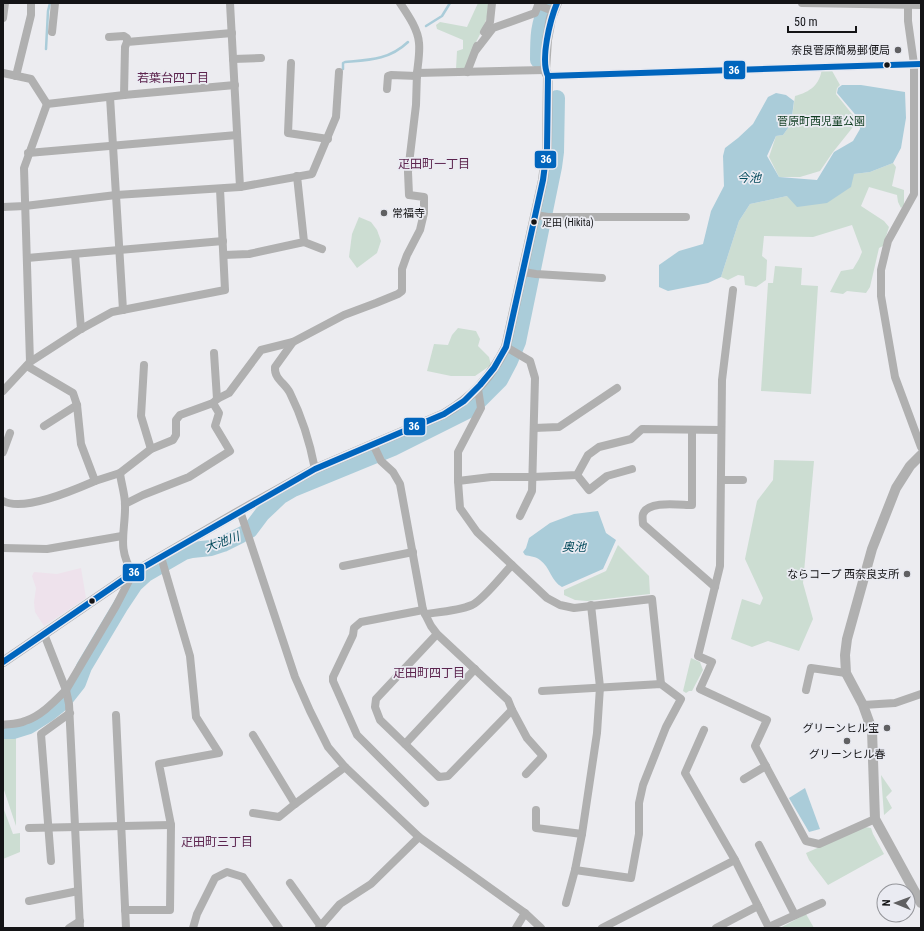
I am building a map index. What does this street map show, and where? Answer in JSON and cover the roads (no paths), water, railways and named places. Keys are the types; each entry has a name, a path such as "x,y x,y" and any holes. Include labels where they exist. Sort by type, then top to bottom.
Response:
{"street":[{"path":"3,18 5,3"},
{"path":"16,76 31,15 31,3"},
{"path":"52,32 55,3"},
{"path":"230,3 240,187"},
{"path":"3,501 8,504 21,504 52,498 120,473 151,449 160,446 175,437 176,420 180,415 215,401 229,393 261,350 292,342 344,316 402,291 402,269 407,255 420,230 424,213 424,197 409,195 408,162 415,115 419,44 418,34 400,3"},
{"path":"467,72 481,36 490,22 492,3"},
{"path":"802,3 921,5"},
{"path":"3,662 133,573 240,510 315,469 374,447 444,414 478,392 494,370 506,347 537,215 547,149 546,40 555,7 539,4 535,13 493,28 476,50"},
{"path":"908,4 908,21 918,64 914,194 888,241 881,270 881,296 895,377 921,447"},
{"path":"127,42 232,33"},
{"path":"109,37 124,36 127,38 125,47 124,95"},
{"path":"233,59 261,58"},
{"path":"291,63 288,133 328,139"},
{"path":"387,89 388,76 391,75 467,72 546,73 918,64"},
{"path":"3,207 25,206 116,195 240,187 312,174 336,117 338,72"},
{"path":"3,73 31,79 47,104"},
{"path":"47,104 124,95 235,85"},
{"path":"110,97 123,310"},
{"path":"29,364 24,168 28,153 47,104"},
{"path":"28,153 238,135"},
{"path":"297,176 304,242"},
{"path":"3,391 29,364 81,329 112,312 225,290 220,189"},
{"path":"537,215 548,217 686,217"},
{"path":"26,258 223,241"},
{"path":"224,255 248,254 304,242 322,249"},
{"path":"75,254 81,329"},
{"path":"524,272 602,278"},
{"path":"733,290 722,380 720,566 698,656 712,662 700,689 766,720 755,746 806,840 819,844 875,820"},
{"path":"292,342 276,367 275,372 276,376 288,389 294,402 310,442 315,469"},
{"path":"506,347 530,361 535,378 532,491 520,516"},
{"path":"125,504 189,478 230,451 215,426 219,413 215,401 214,353"},
{"path":"29,364 73,392 78,405 81,444 95,481"},
{"path":"144,365 141,416 151,449"},
{"path":"534,428 559,427 617,388"},
{"path":"478,392 481,408 458,452 460,508 477,532 547,598 560,605 574,608 652,599 661,684"},
{"path":"44,426 78,405"},
{"path":"577,474 588,455 599,447 631,439 642,429 721,430"},
{"path":"692,430 692,505 659,504 649,507 643,514 643,524 715,587"},
{"path":"3,452 10,433"},
{"path":"374,447 381,460 393,472 400,484 424,612 437,634 508,700 527,738 543,756 526,774"},
{"path":"921,455 910,466 896,488 872,549 847,639 845,655 846,673 863,705 872,730 875,820 921,903"},
{"path":"577,474 589,490 607,476 632,468"},
{"path":"120,473 125,504 122,536 123,545 128,566 133,573"},
{"path":"458,481 491,476 533,477 577,474"},
{"path":"721,480 743,480"},
{"path":"240,510 295,677 328,747 345,767 419,837 524,913 541,928"},
{"path":"3,548 47,549 122,536"},
{"path":"343,566 413,552"},
{"path":"125,910 170,910 171,825 158,764 219,753 196,717 190,656 161,557"},
{"path":"425,803 357,735 333,681 333,677 353,635 354,628 361,622 466,607 482,597 512,565"},
{"path":"3,725 27,721 42,712 66,690 116,606 133,573"},
{"path":"566,904 582,834 597,733 600,687 591,605"},
{"path":"44,634 66,690 70,712 74,826 80,925 69,928"},
{"path":"437,634 376,699 375,707 380,720 439,777 448,776 512,710"},
{"path":"806,690 812,668 846,673"},
{"path":"405,744 474,669"},
{"path":"542,692 661,684 681,699 666,727 642,785 639,803 639,834 631,878 575,870"},
{"path":"863,705 895,704 921,694"},
{"path":"51,861 41,734 70,712"},
{"path":"116,715 126,928"},
{"path":"704,730 685,773 734,860 769,928 822,903"},
{"path":"252,735 295,804"},
{"path":"744,779 766,766"},
{"path":"253,813 279,817 345,767"},
{"path":"536,810 536,828 582,834"},
{"path":"29,828 171,825"},
{"path":"290,883 320,927 340,904 371,884 419,837"},
{"path":"759,845 795,915"},
{"path":"602,928 734,860"},
{"path":"193,928 197,914 215,878 227,872 243,877 279,928"},
{"path":"29,901 78,891"},
{"path":"716,928 758,906"},
{"path":"516,928 524,913"}],"water":[{"name":"今池","path":"842,85 861,85 905,92 906,118 901,148 893,163 870,172 854,174 851,187 827,203 797,207 787,196 750,204 739,221 721,277 708,283 668,291 659,287 659,265 679,251 703,244 711,211 724,186 723,156 725,148 753,124 768,97 776,93 786,95 794,101 791,124 783,135 776,136 767,156 779,177 817,180 834,152 853,141 860,129 859,119 837,93 838,88"},
{"name":"奥池","path":"598,511 606,533 616,540 603,569 562,587 555,581 546,566 539,559 525,555 523,552 529,538 550,523 574,514"},
{"path":"805,788 820,829 809,832 789,798"}],"waterway":[{"path":"46,49 48,11 50,3"},
{"path":"426,26 442,16 450,3"},
{"name":"大池川","path":"538,60 539,31 548,3"},
{"path":"343,69 343,63 345,62 370,60 386,56 401,48 408,42"},
{"name":"大池川","path":"3,731 13,731 29,726 63,702 78,683 84,667 121,605 135,584 146,574 184,552 211,548 223,544 250,530 262,514 281,496 293,489 393,448 471,409 500,380 518,342 554,167 556,152 557,98"}],"place":[{"name":"奈良菅原簡易郵便局","path":"898,50"},
{"name":"常福寺","path":"384,213"},
{"name":"疋田 (Hikita)","path":"534,222"},
{"name":"ならコープ 西奈良支所","path":"907,574"},
{"name":"グリーンヒル宝","path":"887,728"},
{"name":"グリーンヒル春","path":"847,741"}],"district":[{"name":"若葉台四丁目","path":"173,78"},
{"name":"疋田町一丁目","path":"434,164"},
{"name":"疋田町四丁目","path":"429,673"},
{"name":"疋田町三丁目","path":"217,842"}],"park label":[{"name":"菅原町西児童公園","path":"821,121"}]}
